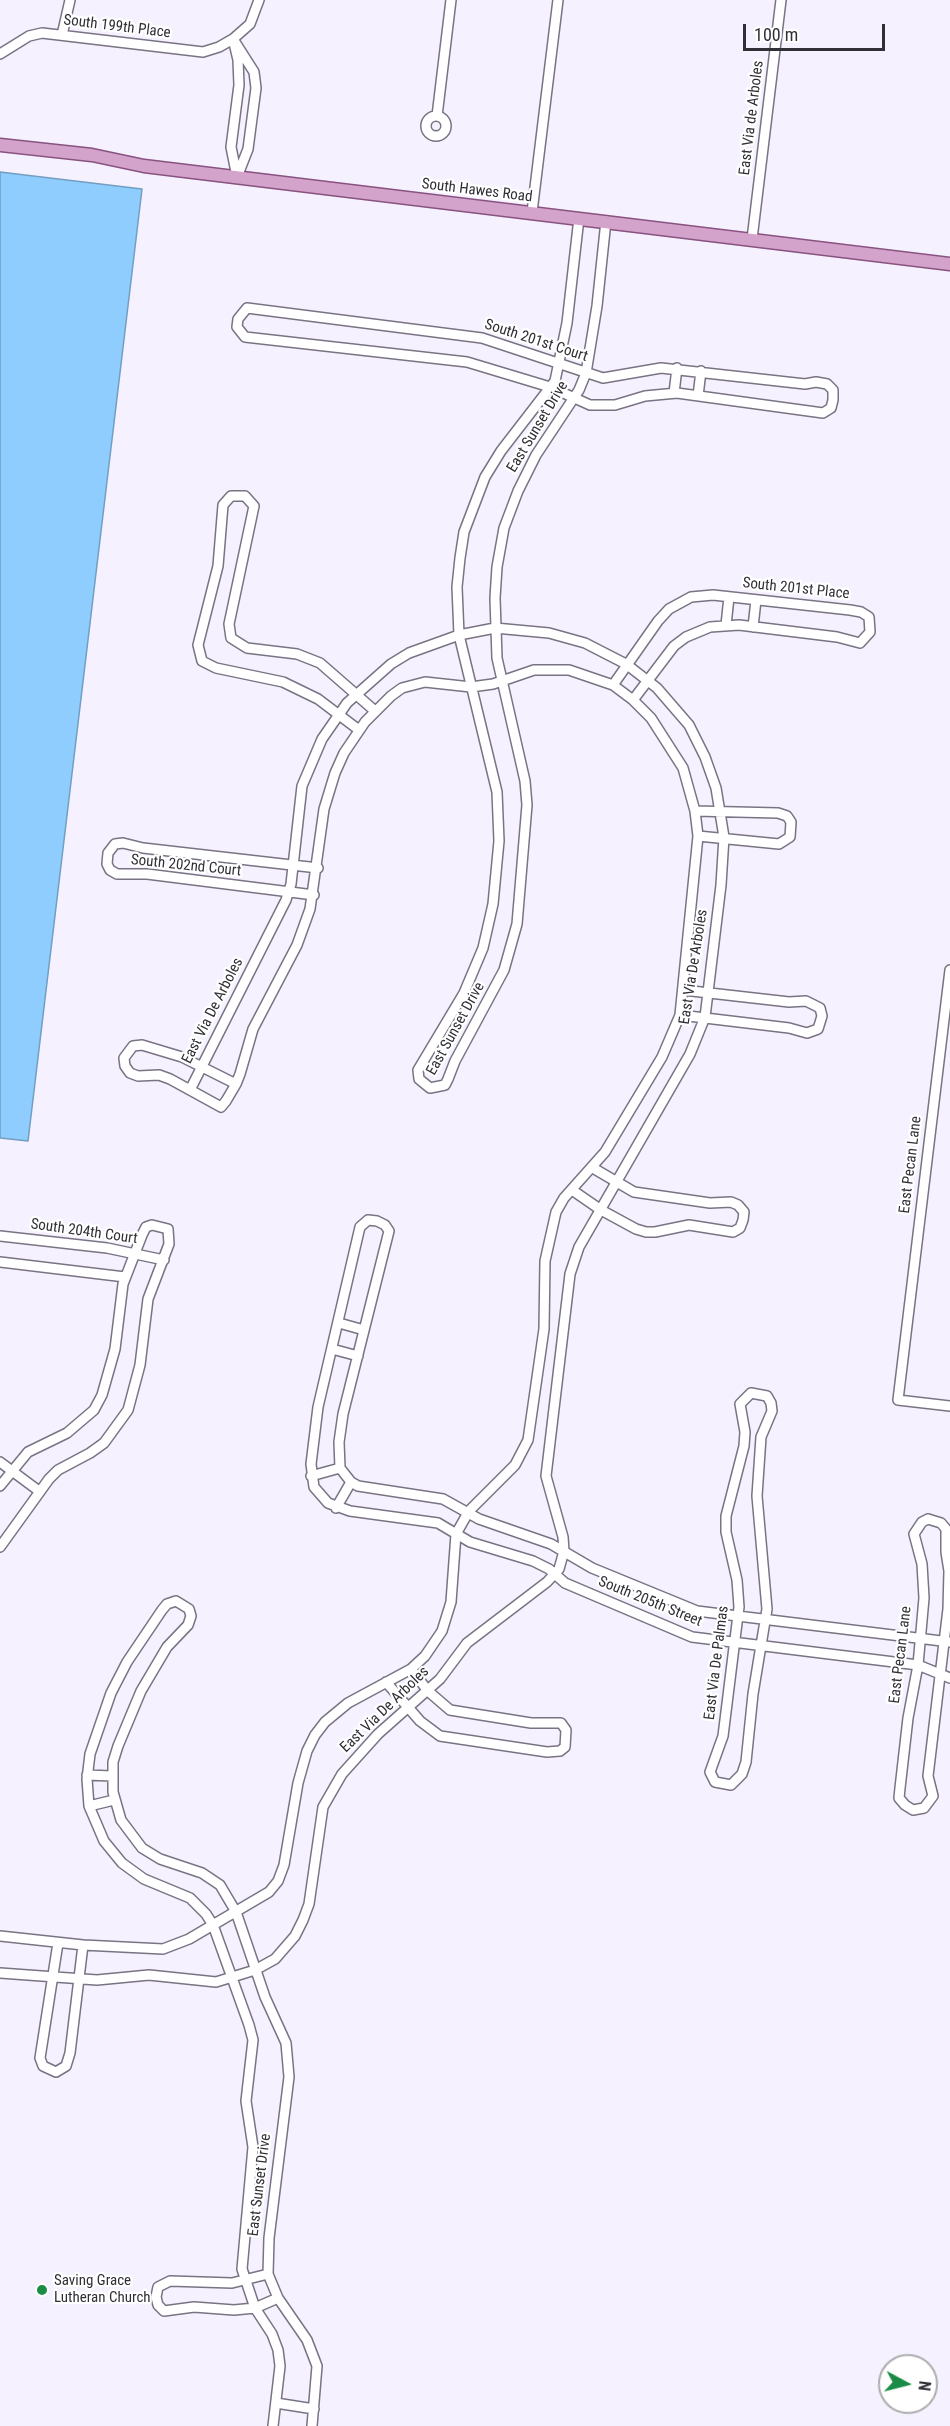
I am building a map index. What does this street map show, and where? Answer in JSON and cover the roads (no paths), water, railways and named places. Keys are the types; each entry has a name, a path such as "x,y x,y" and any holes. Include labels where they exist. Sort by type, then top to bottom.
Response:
{"main road":[{"name":"South Hawes Road","path":"0,145 92,155 144,166 950,264"}],"street":[{"path":"62,35 70,0"},
{"path":"233,39 249,24 259,0"},
{"path":"437,116 451,0"},
{"path":"532,212 558,0"},
{"name":"East Via de Arboles","path":"752,239 781,0"},
{"name":"South 199th Place","path":"0,54 28,36 42,33 203,52 233,39"},
{"path":"233,39 238,60 238,95 231,147 237,177"},
{"path":"233,39 254,72 255,97 248,149 237,177"},
{"path":"238,95 255,97"},
{"name":"East Sunset Drive","path":"579,218 561,363 550,387 501,451 485,477 473,506 460,558 457,597 459,635 499,808 490,926 475,970 418,1070 418,1079 430,1088 445,1085 455,1061 504,970 517,924 527,805 523,772 502,680 495,628 497,567 504,528 518,490 536,455 574,399 586,373 597,306 606,221"},
{"name":"South 201st Court","path":"247,308 256,308 462,335 498,343 586,373 613,378 647,370 677,368 827,384 833,390 834,400 831,408 823,413 674,393 660,393 627,404 604,406 574,399 550,387 477,364 245,337 237,327 238,319 247,308"},
{"path":"674,393 677,368"},
{"path":"698,396 701,371"},
{"path":"359,730 318,699 284,682 216,668 202,661 198,645 218,566 223,505 231,496 245,496 254,506 229,624 231,638 247,648 297,654 320,663 375,711"},
{"name":"South 201st Place","path":"613,685 626,664 669,609 680,602 701,595 861,612 869,617 870,632 860,643 837,637 753,627 726,625 710,627 675,646 633,700"},
{"path":"726,625 729,597"},
{"path":"753,627 756,600"},
{"name":"East Via De Arboles","path":"58,1943 163,1949 177,1945 236,1912 269,1892 278,1881 288,1850 302,1765 315,1735 325,1722 348,1702 411,1669 434,1644 448,1616 456,1534 469,1511 515,1465 528,1440 544,1329 543,1281 548,1242 556,1212 572,1190 593,1168 662,1057 680,1015 698,836 695,811 683,768 651,718 613,685 569,670 534,670 471,687 436,682 413,684 391,696 375,711 344,753 328,791 321,826 314,895 297,945 253,1029 236,1084 221,1107 190,1090 278,919 288,891 293,865 302,786 322,739 355,695 375,676 409,653 459,635 495,628 528,630 570,638 601,650 626,664 669,700 689,725 711,772 721,810 724,837 705,1017 690,1054 579,1247 570,1274 546,1476 564,1551"},
{"path":"695,811 778,813 787,816 791,822 790,837 778,844 698,836"},
{"name":"South 202nd Court","path":"314,895 139,873 117,874 110,870 108,854 116,844 123,843 143,848 318,868"},
{"name":"East Pecan Lane","path":"950,970 898,1400 950,1406"},
{"path":"680,1015 807,1033 818,1029 822,1016 820,1008 807,1001 789,1002 683,990"},
{"path":"190,1090 159,1075 138,1076 130,1073 125,1066 124,1058 133,1046 142,1045 173,1054 236,1084"},
{"path":"572,1190 601,1210 636,1229 656,1232 689,1225 733,1232 740,1228 744,1212 738,1205 731,1202 710,1203 644,1194 615,1182 593,1168"},
{"path":"369,1220 385,1225 389,1231 364,1330 342,1424 338,1459 340,1468 351,1482 336,1508 319,1495 311,1476 318,1407 360,1227 369,1220"},
{"path":"0,1486 28,1452 67,1433 94,1410 102,1395 115,1350 125,1277 146,1227 168,1228 170,1236 164,1260 148,1299 140,1365 128,1410 104,1443 58,1470 39,1491 0,1547"},
{"name":"South 204th Court","path":"0,1236 164,1260"},
{"path":"0,1262 125,1277"},
{"path":"339,1323 364,1330"},
{"path":"332,1349 358,1356"},
{"name":"East Via De Palmas","path":"751,1393 767,1396 772,1411 761,1437 756,1511 767,1620 753,1694 746,1762 738,1781 731,1785 715,1782 710,1772 723,1736 739,1594 726,1532 726,1516 744,1446 745,1432 740,1404 751,1393"},
{"path":"0,1462 39,1491"},
{"path":"311,1476 340,1468"},
{"name":"South 205th Street","path":"351,1482 358,1486 435,1496 469,1511 479,1519 564,1551 592,1568 684,1607 737,1617 947,1642"},
{"name":"South 205th Street","path":"336,1508 438,1523 470,1542 532,1561 549,1569 565,1583 681,1634 734,1643 918,1665 950,1678"},
{"name":"East Pecan Lane","path":"928,1519 942,1523 946,1529 946,1552 950,1571 947,1642 940,1672 928,1776 933,1796 924,1808 913,1810 899,1797 908,1718 918,1665 924,1582 914,1534 922,1522 928,1519"},
{"path":"556,1575 564,1551"},
{"name":"East Via De Arboles","path":"54,1978 78,1980 149,1975 216,1982 242,1976 255,1970 285,1949 303,1920 309,1904 320,1822 330,1792 362,1749 428,1691 467,1643 556,1575"},
{"name":"East Sunset Drive","path":"87,1775 100,1722 127,1662 167,1604 176,1601 184,1604 189,1609 191,1617 188,1625 167,1647 141,1691 118,1746 112,1776 114,1800 121,1820 142,1848 160,1859 212,1879 220,1885 236,1912 265,1997 281,2028 289,2058 269,2238 268,2274 278,2298 307,2340 317,2366 312,2426"},
{"path":"386,1682 407,1708 431,1730 449,1738 554,1753 565,1747 566,1730 561,1723 531,1723 450,1710 428,1691 411,1669"},
{"path":"112,1776 87,1775 88,1806 104,1841 122,1863 144,1880 190,1898 200,1906 213,1925"},
{"path":"88,1806 114,1800"},
{"name":"East Sunset Drive","path":"213,1925 253,2040 246,2100 253,2147 242,2256 245,2280 255,2308 272,2334 278,2350 280,2366 273,2426"},
{"path":"0,1936 58,1943 40,2058 42,2066 56,2072 62,2071 68,2061 83,1945"},
{"path":"0,1973 54,1978"},
{"path":"268,2274 219,2283 170,2281 158,2288 156,2297 158,2305 164,2311 194,2307 234,2310 255,2308 278,2298"},
{"path":"276,2403 314,2409"}],"water":[{"path":"0,172 142,189 28,1141 0,1138"}],"place":[{"name":"Saving Grace Lutheran Church","path":"42,2290"}]}
